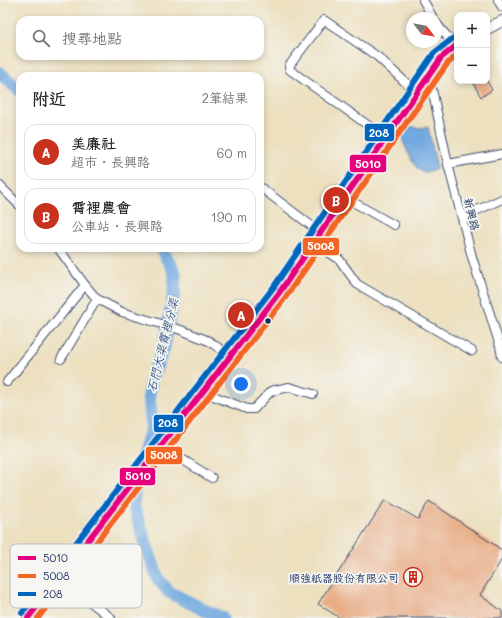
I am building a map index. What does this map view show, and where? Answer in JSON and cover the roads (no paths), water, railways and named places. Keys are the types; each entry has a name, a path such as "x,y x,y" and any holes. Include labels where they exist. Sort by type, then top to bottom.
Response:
{"main road":[{"path":"490,27 502,21"},
{"path":"85,544 279,292 441,58 454,48"},
{"path":"28,618 36,608"}],"street":[{"path":"422,0 429,12"},
{"path":"498,0 502,7"},
{"path":"386,138 290,70 288,66 324,20 378,57 416,93"},
{"path":"442,30 454,44"},
{"name":"新興路","path":"429,75 448,164 472,257 500,346 502,357"},
{"path":"448,164 502,154"},
{"path":"0,186 16,202"},
{"path":"264,190 321,233"},
{"path":"344,197 394,225"},
{"path":"462,217 502,199"},
{"path":"314,243 339,259 357,284 472,351"},
{"path":"61,252 97,299 122,312 181,330 209,341 230,356"},
{"path":"7,382 85,285"},
{"path":"61,359 97,299"},
{"path":"203,392 247,409 254,409 272,391 289,387 313,394"},
{"path":"160,446 212,478"},
{"path":"98,608 111,618"}],"water":[{"path":"409,126 418,128 428,127 437,168 425,172 421,171 414,164 401,137"}],"waterway":[{"name":"石門大渠霄裡分渠","path":"0,73 16,87"},
{"name":"石門大渠霄裡分渠","path":"163,252 175,273 174,294 164,347 151,380 149,396 152,426 136,477 133,505 158,579 169,592 222,618"}],"place":[{"name":"霄裡農會","path":"336,200"},
{"name":"美廉社","path":"241,315"},
{"name":"順強紙器股份有限公司","path":"413,577"}]}
